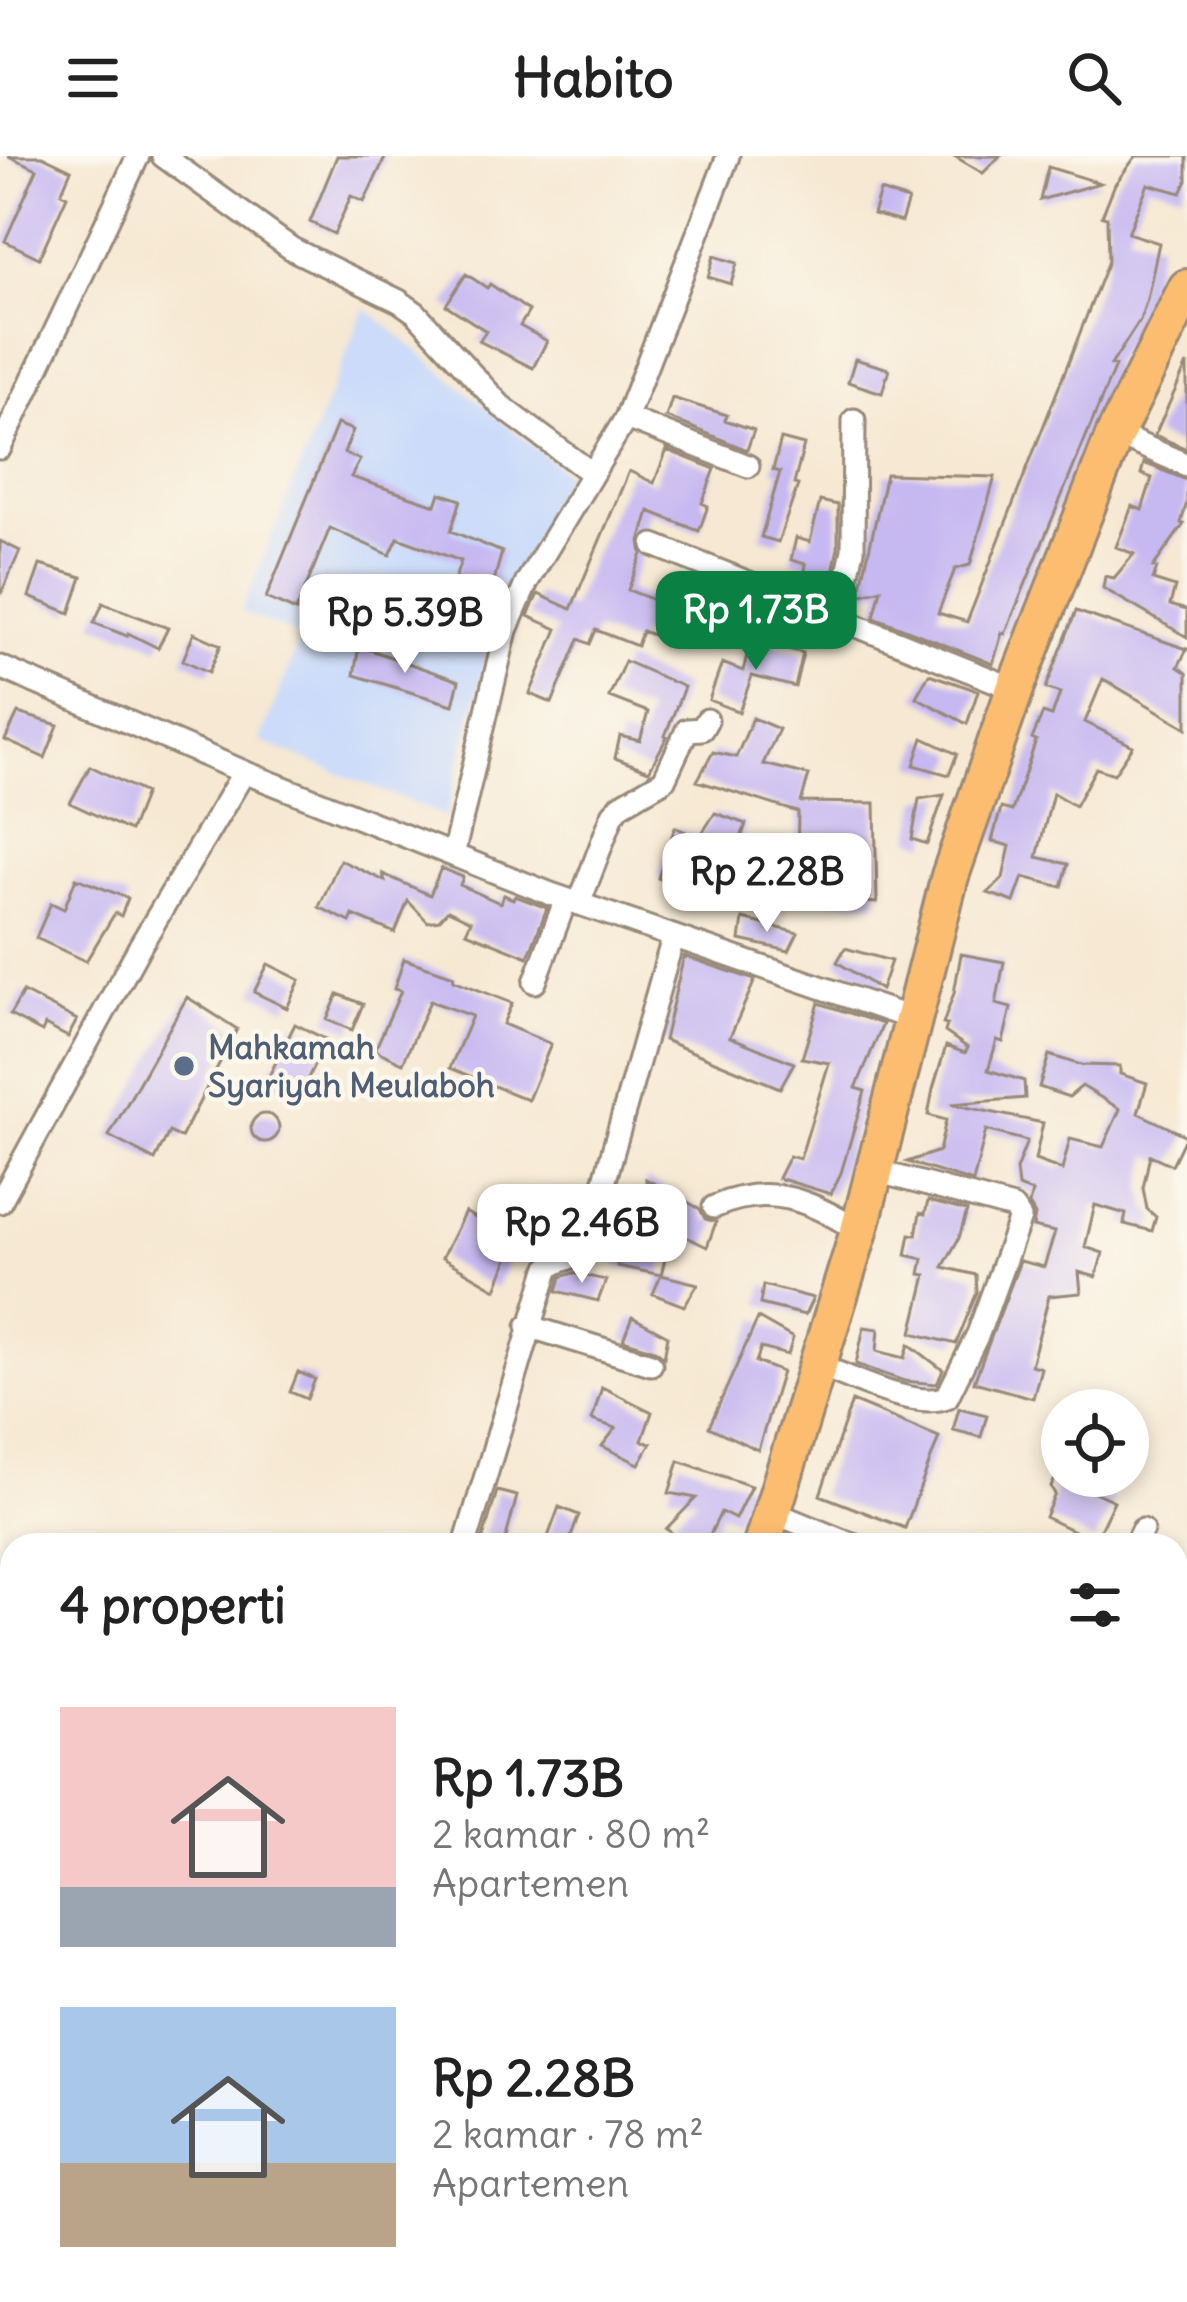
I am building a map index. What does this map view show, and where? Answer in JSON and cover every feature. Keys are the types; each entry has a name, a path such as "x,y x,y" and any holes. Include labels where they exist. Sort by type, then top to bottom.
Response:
{"highway":[{"path":"767,1528 859,1231 950,875 1115,434 1187,288"}],"street":[{"path":"0,448 139,156"},
{"path":"163,156 292,249 416,313 501,406 590,472"},
{"path":"457,843 506,630 527,582 626,418 728,156"},
{"path":"626,418 748,466"},
{"path":"837,621 854,550 854,420"},
{"path":"1115,434 1187,465"},
{"path":"654,545 1016,689"},
{"path":"0,668 244,772 457,843 673,938 913,1019"},
{"path":"535,982 616,809 664,781 687,730 703,728 707,720"},
{"path":"0,1202 136,952 244,772"},
{"path":"468,1533 549,1266 577,1257 589,1240 673,938"},
{"path":"818,1365 907,1397 933,1402 947,1397 978,1334 1020,1218 1013,1208 875,1171"},
{"path":"714,1207 744,1196 780,1195 818,1206 859,1231"},
{"path":"528,1326 651,1364"}],"shaded area":[{"path":"365,308 567,474 499,608 446,817 260,741 301,636 241,612"}],"building":[{"path":"8,156 42,156 71,170 61,193 67,196 39,258 5,241 37,169"},
{"path":"337,156 386,156 364,202 351,196 334,234 310,222"},
{"path":"954,156 1000,156 983,173"},
{"path":"1136,156 1187,156 1187,181 1181,193 1148,184 1128,233 1159,243 1147,299 1140,320 1111,365 1115,366 993,664 874,617 881,589 859,595 886,474 995,477 970,565 955,569 938,613 967,622 1108,261 1107,217 1102,216 1115,184"},
{"path":"1048,167 1100,183 1040,200"},
{"path":"880,191 908,200 901,222 873,214"},
{"path":"714,256 737,263 731,284 708,277"},
{"path":"466,274 529,311 520,326 547,341 533,368 479,341 486,331 446,305"},
{"path":"855,359 889,369 882,393 848,382"},
{"path":"1187,364 1187,449 1155,435"},
{"path":"672,398 727,415 725,420 754,430 747,450 666,417"},
{"path":"337,424 353,430 344,453 360,460 351,477 436,505 440,493 461,500 451,531 502,552 488,602 451,590 461,561 398,538 390,555 330,528 296,611 266,598"},
{"path":"781,439 804,445 794,484 798,485 778,542 761,537 780,472 773,470"},
{"path":"667,450 715,469 702,503 708,506 699,531 649,511 640,541 642,554 628,590 695,616 684,646 642,631 637,646 596,630 590,644 579,639 552,703 530,694 557,629 528,616 538,594 571,609 629,471 654,483"},
{"path":"1144,463 1187,480 1184,524 1153,567 1157,568 1153,580 1175,587 1170,605 1187,610 1187,637 1103,588 1105,576 1114,578 1134,554 1116,547 1132,506 1142,510 1152,478 1141,474"},
{"path":"820,501 838,505 838,548 827,598 802,588 806,564 791,560 796,538 810,542"},
{"path":"0,541 20,551 0,596"},
{"path":"40,565 82,577 70,613 29,597"},
{"path":"103,603 168,628 158,648 94,623"},
{"path":"1076,611 1187,649 1178,667 1187,673 1187,728 1103,679 1085,722 1133,746 1114,774 1096,768 1075,806 1053,793 1037,857 1068,864 1062,887 1023,877 1014,902 988,893 1003,878 1010,846 992,841 1001,808 1012,811 1043,713 1052,716 1060,693 1046,688"},
{"path":"194,633 221,645 209,672 183,660"},
{"path":"751,639 803,653 795,687 752,676 739,712 709,700 722,663 743,671"},
{"path":"359,646 459,681 453,705 354,675"},
{"path":"625,661 684,687 649,771 615,758 620,736 640,741 648,712 609,697"},
{"path":"929,674 978,691 967,724 916,697"},
{"path":"18,713 58,725 45,758 5,740"},
{"path":"753,718 779,729 763,764 809,775 801,802 875,803 877,903 746,896 752,859 797,864 798,812 697,781 713,752 736,757"},
{"path":"923,738 957,754 949,775 914,765"},
{"path":"90,766 145,793 130,831 70,803"},
{"path":"944,795 927,844 912,839 919,799"},
{"path":"715,813 746,824 721,894 701,893 658,878 675,827 699,838"},
{"path":"340,860 430,895 441,868 463,877 460,885 500,903 504,895 515,896 547,908 528,957 466,932 471,921 448,910 439,920 428,922 408,901 395,933 353,915 350,922 319,907"},
{"path":"76,878 128,898 121,916 115,913 86,961 36,938 51,903 64,909"},
{"path":"743,919 798,933 789,951 740,940"},
{"path":"845,948 891,961 881,990 837,962"},
{"path":"961,954 1004,962 996,1004 1011,1008 1003,1042 997,1040 988,1070 1024,1081 1025,1098 951,1104 1043,1123 1035,1160 1062,1170 1070,1139 1103,1147 1120,1109 1082,1086 1069,1097 1039,1087 1049,1055 1081,1065 1120,1066 1120,1074 1147,1083 1138,1113 1186,1136 1172,1165 1150,1155 1143,1188 1147,1209 1156,1217 1152,1231 1124,1224 1126,1214 1095,1205 1085,1247 1103,1253 1096,1277 1079,1272 1081,1293 1049,1296 1031,1365 1041,1368 1033,1398 974,1382 1020,1261 1044,1267 1055,1232 1033,1227 1032,1192 1018,1187 1016,1170 1027,1141 986,1130 973,1182 907,1162 939,1151 946,1120 928,1115 933,1089 946,1046 965,1053 968,1048 945,1032 947,1025 943,1024"},
{"path":"684,956 755,980 730,1037 794,1063 780,1088 664,1040"},
{"path":"404,959 512,1003 503,1024 551,1044 528,1100 450,1068 472,1016 430,1001 403,1063 375,1050 401,991 394,989"},
{"path":"268,964 300,980 287,1008 254,992"},
{"path":"23,992 77,1020 68,1037 45,1025 42,1032 10,1015"},
{"path":"338,994 363,1004 352,1030 327,1020"},
{"path":"187,997 237,1029 181,1138 169,1132 155,1160 109,1136"},
{"path":"819,1003 883,1024 856,1088 865,1091 831,1194 778,1178 789,1156 800,1159 829,1063 802,1058"},
{"path":"295,1024 327,1040 299,1096 267,1080"},
{"path":"265,1114 275,1118 279,1128 275,1138 265,1142 255,1138 251,1128 255,1118"},
{"path":"646,1179 716,1222 707,1247 672,1230 661,1275 617,1266 623,1228 646,1233"},
{"path":"928,1201 967,1211 943,1267 976,1275 977,1292 956,1344 912,1333 926,1275 920,1274 923,1259 906,1255 910,1234 916,1235"},
{"path":"465,1212 515,1241 496,1289 442,1258"},
{"path":"573,1273 606,1280 598,1301 557,1291 561,1277"},
{"path":"661,1275 698,1284 684,1306 653,1294"},
{"path":"763,1285 813,1298 805,1315 760,1304"},
{"path":"632,1317 668,1336 664,1357 623,1340"},
{"path":"758,1318 793,1338 788,1355 761,1348 756,1362 782,1372 758,1450 709,1427"},
{"path":"864,1327 879,1329 877,1351 905,1358 909,1344 943,1370 937,1384 904,1381 856,1364"},
{"path":"298,1372 315,1379 307,1399 290,1392"},
{"path":"602,1387 652,1412 642,1441 651,1443 639,1464 602,1446 616,1428 592,1420"},
{"path":"852,1401 939,1437 905,1528 820,1495"},
{"path":"959,1408 987,1415 981,1437 953,1430"},
{"path":"679,1461 751,1486 735,1519 721,1512 711,1533 666,1529 696,1498 669,1493"},
{"path":"497,1491 517,1496 507,1533 485,1533"},
{"path":"1054,1497 1114,1501 1099,1533 1078,1533 1045,1517"},
{"path":"559,1507 579,1515 572,1533 549,1533"}],"place":[{"name":"Mahkamah Syariyah Meulaboh","path":"184,1066"}]}
